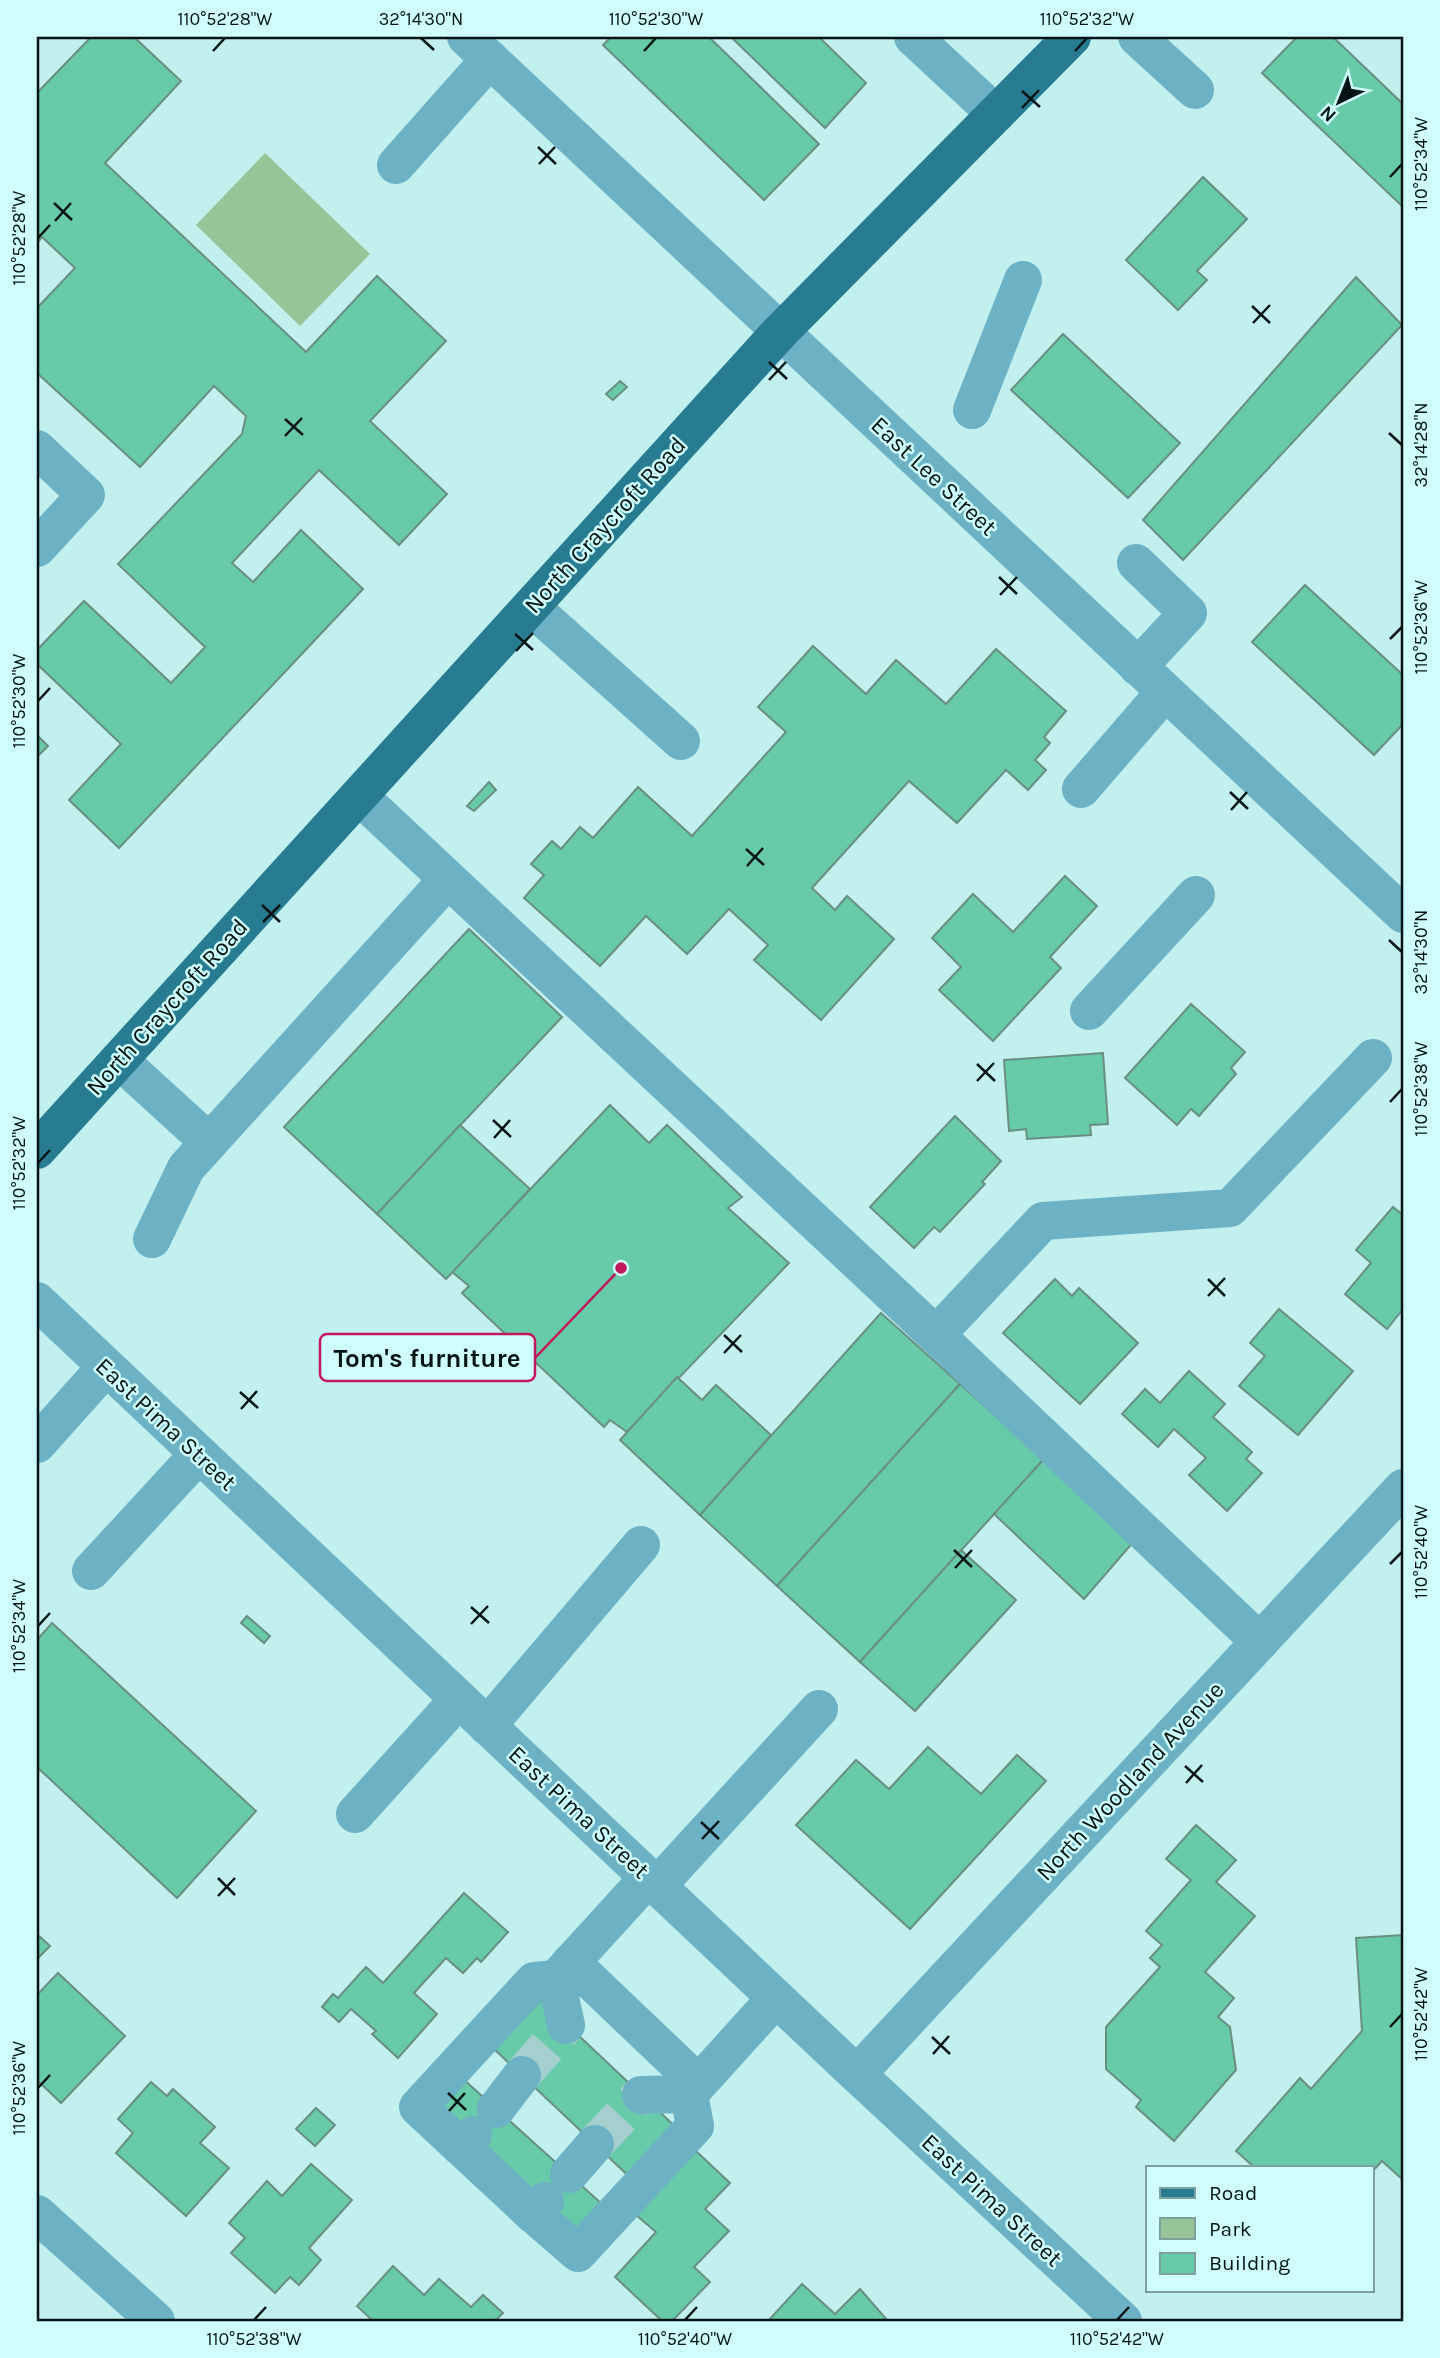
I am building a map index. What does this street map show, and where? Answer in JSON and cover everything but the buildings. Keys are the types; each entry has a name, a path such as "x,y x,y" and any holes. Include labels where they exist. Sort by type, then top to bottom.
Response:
{"main road":[{"name":"North Craycroft Road","path":"37,1150 780,332 1072,37"}],"street":[{"path":"913,37 996,114"},
{"path":"1137,37 1195,90"},
{"path":"396,165 478,48"},
{"name":"East Lee Street","path":"478,48 1403,914"},
{"path":"972,410 1023,280"},
{"path":"37,449 86,495 37,548"},
{"path":"1082,789 1152,680 1188,613 1136,563"},
{"path":"531,607 681,741"},
{"path":"359,796 1260,1642"},
{"path":"152,1239 186,1168 447,879"},
{"path":"1089,1011 1196,895"},
{"path":"936,1335 1043,1221 1230,1208 1373,1058"},
{"path":"119,1060 209,1142"},
{"name":"East Pima Street","path":"37,1301 776,1998 1123,2321"},
{"path":"37,1444 106,1367"},
{"path":"91,1571 199,1454"},
{"name":"North Woodland Avenue","path":"857,2074 1403,1488"},
{"path":"487,1726 641,1545"},
{"path":"355,1814 459,1699"},
{"path":"564,1970 693,2088 695,2126 578,2253 549,2197 477,2130 418,2107 534,1981 564,1970 653,1882 818,1709"},
{"path":"564,1970 566,2025"},
{"path":"640,2095 693,2088 776,1998"},
{"path":"477,2130 522,2075"},
{"path":"549,2197 595,2144"},
{"path":"37,2214 156,2321"}],"green space":[{"path":"265,153 370,254 300,326 196,225"}],"tunnel":[{"path":"522,2075 566,2025"},
{"path":"595,2144 641,2095"}],"place":[{"name":"Tom's furniture","path":"621,1268"}]}
